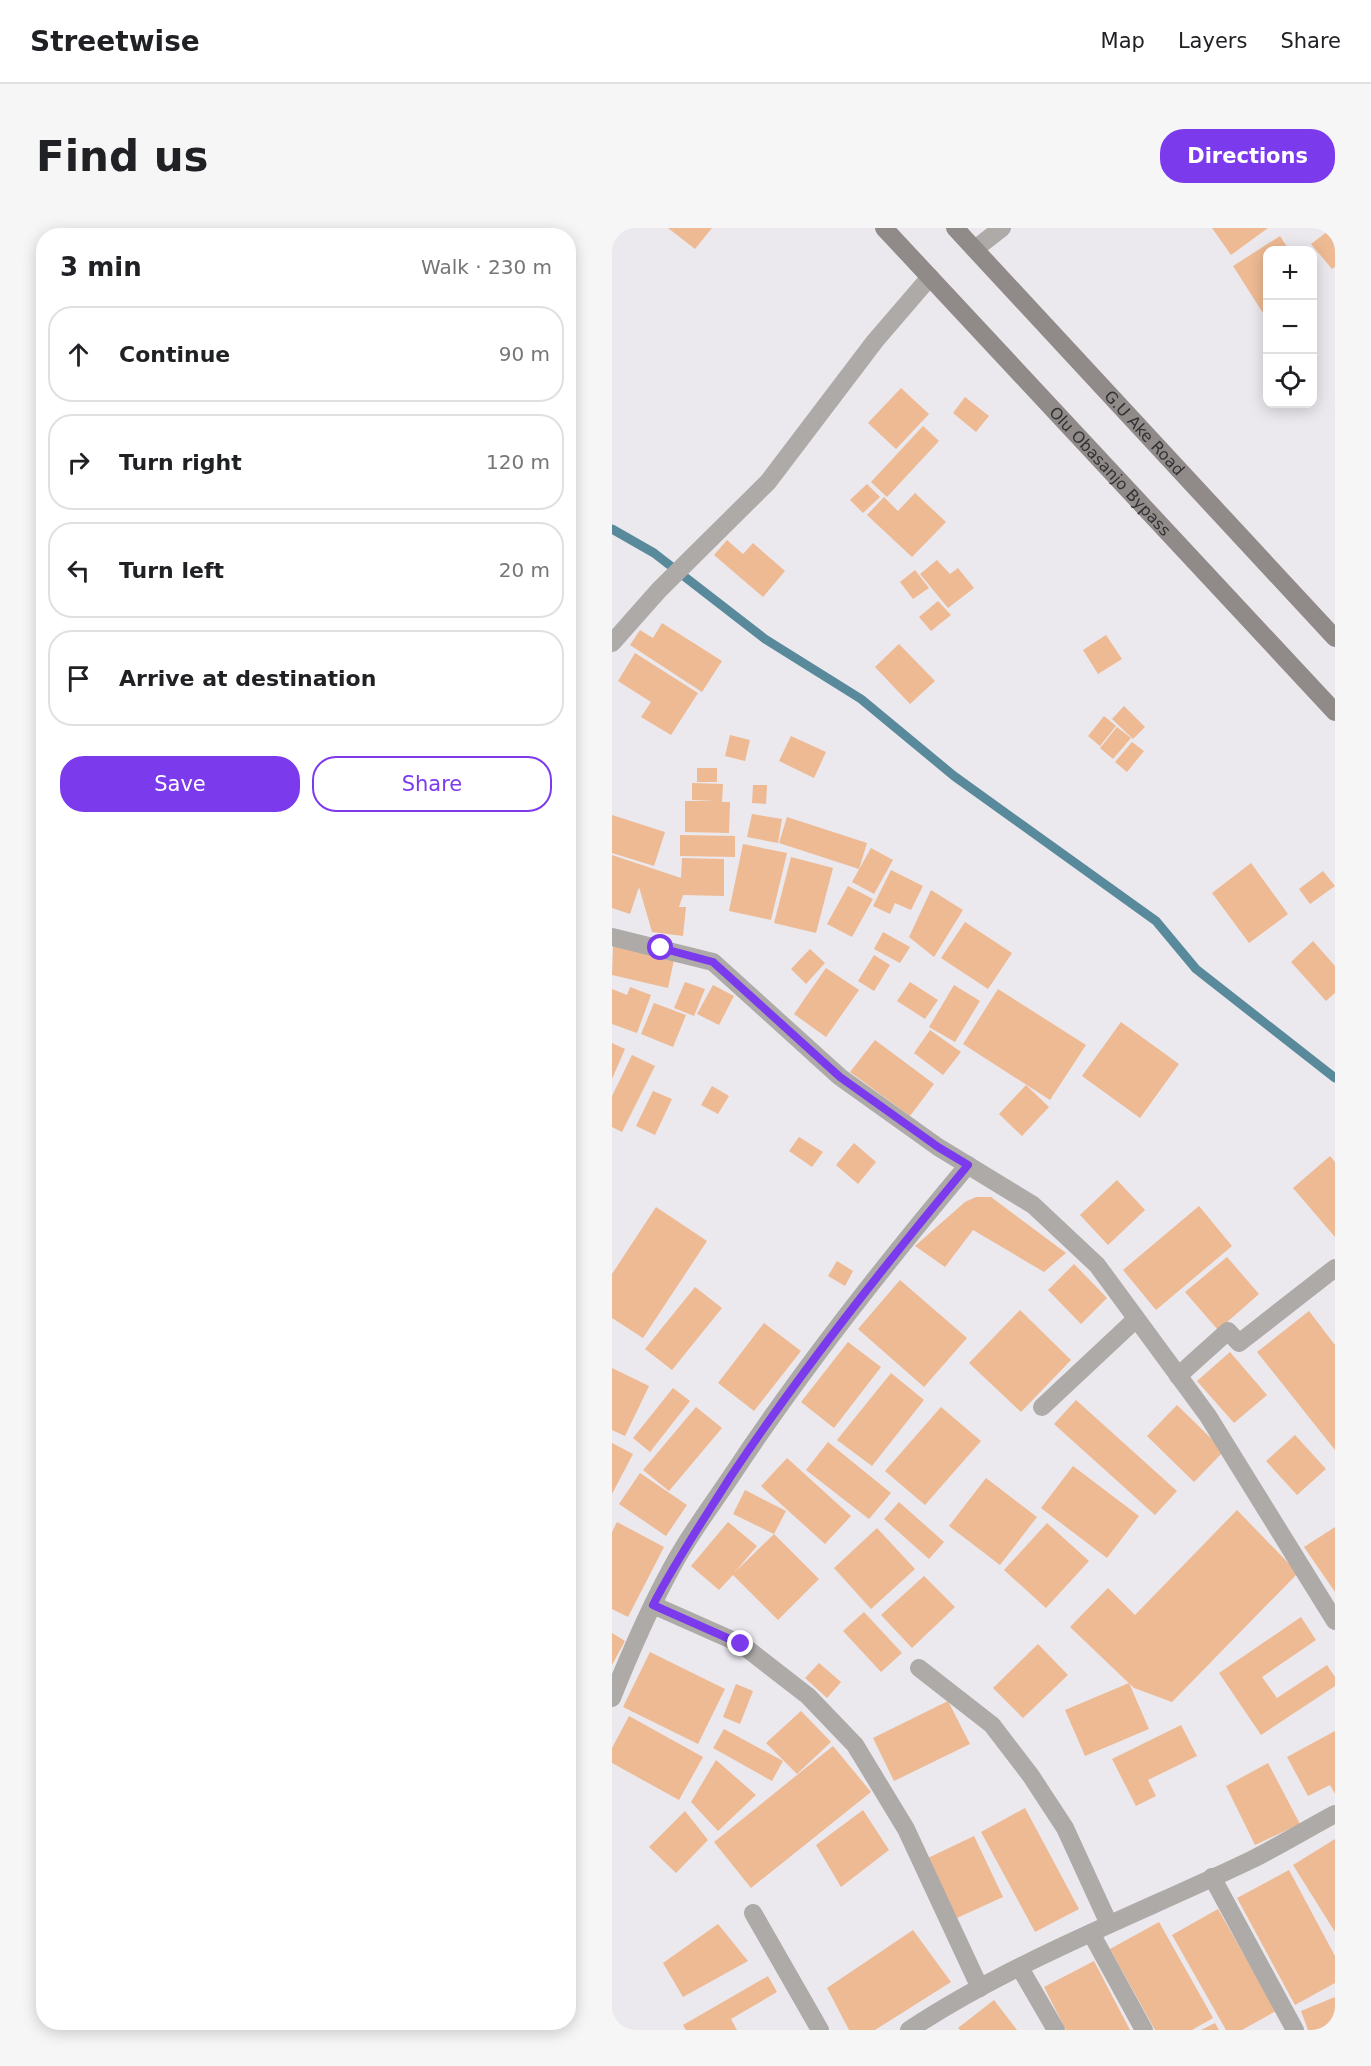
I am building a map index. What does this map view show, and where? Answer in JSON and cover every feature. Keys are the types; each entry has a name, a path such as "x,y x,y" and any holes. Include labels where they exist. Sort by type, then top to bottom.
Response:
{"main road":[{"name":"Olu Obasanjo Bypass","path":"884,228 1335,712"},
{"name":"G.U Ake Road","path":"955,228 1335,638"}],"street":[{"path":"975,249 1002,228"},
{"path":"612,643 658,590 768,482 875,341 930,277"},
{"path":"612,937 713,962 840,1077 938,1147 1033,1204 1097,1265 1178,1376 1238,1463 1335,1621"},
{"path":"612,1698 631,1649 674,1564 792,1386 862,1292 968,1165"},
{"path":"1178,1376 1227,1331 1239,1343 1335,1268"},
{"path":"1042,1407 1136,1319"},
{"path":"653,1605 741,1644 808,1696 855,1745 906,1829 980,1988"},
{"path":"920,1668 992,1725 1031,1776 1065,1828 1109,1924"},
{"path":"909,2030 932,2024 980,1988 1109,1924 1253,1859 1335,1814"},
{"path":"1212,1877 1295,2030"},
{"path":"753,1913 820,2030"},
{"path":"1091,1934 1144,2030"},
{"path":"1020,1968 1056,2030"}],"building":[{"path":"668,228 712,228 695,249"},
{"path":"1212,228 1268,228 1231,255"},
{"path":"1335,228 1335,267 1332,269 1317,251 1317,246 1311,244"},
{"path":"1280,236 1286,246 1264,246"},
{"path":"1263,247 1263,313 1233,266"},
{"path":"901,388 929,414 896,449 868,423"},
{"path":"965,397 989,416 976,432 953,413"},
{"path":"923,426 939,441 887,497 871,482"},
{"path":"867,484 880,497 863,513 850,500"},
{"path":"915,493 946,522 912,557 867,515 884,497 898,511"},
{"path":"727,540 743,554 753,543 785,571 763,597 714,555"},
{"path":"937,560 950,574 958,568 974,588 948,608 920,574"},
{"path":"915,570 929,588 913,599 900,582"},
{"path":"938,601 951,615 931,631 919,617"},
{"path":"662,623 722,661 702,692 630,645 640,630 653,638"},
{"path":"1106,635 1122,659 1098,674 1083,650"},
{"path":"899,644 935,681 910,704 875,667"},
{"path":"635,653 698,693 671,735 641,717 651,702 618,681"},
{"path":"1124,706 1145,727 1133,739 1112,719"},
{"path":"1104,716 1116,726 1100,746 1088,736"},
{"path":"1117,727 1131,738 1113,759 1100,748"},
{"path":"730,735 750,740 745,761 725,756"},
{"path":"791,736 826,752 814,778 779,761"},
{"path":"1132,742 1144,751 1127,772 1115,762"},
{"path":"697,768 717,768 717,782 697,782"},
{"path":"692,783 723,784 722,802 730,802 729,833 685,832 685,801 716,801 692,800"},
{"path":"753,785 767,785 766,804 752,803"},
{"path":"752,814 782,819 778,843 747,837"},
{"path":"612,815 665,832 654,866 612,853"},
{"path":"787,817 867,843 859,869 779,843"},
{"path":"680,835 735,836 735,857 680,856"},
{"path":"743,844 787,853 771,920 729,911"},
{"path":"871,848 893,860 874,894 852,882"},
{"path":"612,855 681,878 682,858 724,859 724,896 683,895 679,907 686,907 683,936 652,932 639,887 630,914 612,908"},
{"path":"791,857 833,868 816,933 774,923"},
{"path":"1251,863 1288,914 1249,943 1212,893"},
{"path":"891,870 923,886 911,910 895,903 890,914 873,906"},
{"path":"1323,871 1335,886 1310,904 1299,889"},
{"path":"848,886 873,899 852,937 827,924"},
{"path":"931,890 963,910 934,957 909,937"},
{"path":"965,922 1012,953 988,989 941,958"},
{"path":"883,932 910,947 900,963 874,949"},
{"path":"1313,941 1335,966 1335,993 1326,1001 1291,962"},
{"path":"613,946 674,960 668,988 612,975"},
{"path":"810,949 825,963 806,984 791,969"},
{"path":"874,955 890,965 874,991 858,981"},
{"path":"826,968 859,990 826,1037 794,1014"},
{"path":"685,982 705,989 694,1016 674,1008"},
{"path":"910,982 938,1000 925,1019 897,1001"},
{"path":"713,985 734,996 719,1025 697,1014"},
{"path":"954,985 980,1001 955,1042 929,1027"},
{"path":"630,987 651,995 637,1033 612,1024 612,989 627,995"},
{"path":"998,989 1086,1045 1050,1100 963,1044"},
{"path":"654,1003 686,1015 673,1047 641,1034"},
{"path":"1121,1022 1179,1064 1140,1118 1082,1076"},
{"path":"930,1030 961,1052 943,1075 914,1053"},
{"path":"875,1040 934,1084 910,1116 850,1072"},
{"path":"612,1043 625,1049 612,1079"},
{"path":"632,1055 655,1066 622,1132 612,1127 612,1096"},
{"path":"1026,1085 1049,1107 1022,1136 999,1114"},
{"path":"712,1086 729,1096 718,1114 701,1105"},
{"path":"653,1091 672,1099 655,1135 636,1126"},
{"path":"799,1137 823,1152 812,1167 789,1151"},
{"path":"854,1143 876,1162 858,1184 836,1165"},
{"path":"1330,1156 1335,1162 1335,1237 1293,1188"},
{"path":"1117,1180 1145,1210 1108,1245 1080,1215"},
{"path":"976,1197 991,1197 1066,1253 1044,1272 973,1230 945,1267 915,1246 965,1202"},
{"path":"1199,1206 1232,1246 1156,1310 1123,1270"},
{"path":"656,1207 707,1241 643,1338 612,1318 612,1274"},
{"path":"1227,1257 1259,1294 1218,1330 1185,1292"},
{"path":"837,1261 853,1271 845,1286 828,1276"},
{"path":"1074,1264 1107,1298 1081,1324 1048,1290"},
{"path":"900,1280 967,1338 924,1387 858,1329"},
{"path":"695,1287 722,1308 672,1370 645,1349"},
{"path":"1020,1310 1071,1360 1021,1412 969,1363"},
{"path":"1309,1311 1335,1345 1335,1450 1257,1352"},
{"path":"764,1323 801,1351 754,1411 718,1383"},
{"path":"848,1342 881,1367 834,1428 801,1402"},
{"path":"1230,1352 1267,1395 1234,1423 1197,1381"},
{"path":"612,1368 649,1386 625,1436 612,1430"},
{"path":"891,1373 924,1400 872,1466 837,1440"},
{"path":"673,1388 690,1401 650,1452 633,1438"},
{"path":"1076,1400 1177,1491 1155,1515 1054,1424"},
{"path":"1177,1405 1224,1451 1194,1482 1147,1436"},
{"path":"696,1407 722,1428 669,1491 643,1470"},
{"path":"941,1407 981,1441 925,1505 885,1471"},
{"path":"1295,1435 1326,1469 1297,1495 1266,1461"},
{"path":"828,1442 891,1493 869,1519 806,1470"},
{"path":"612,1443 633,1454 612,1494"},
{"path":"787,1458 851,1516 825,1544 761,1486"},
{"path":"1073,1466 1139,1516 1107,1558 1041,1508"},
{"path":"640,1473 687,1505 666,1536 619,1504"},
{"path":"986,1478 1037,1517 1000,1565 949,1526"},
{"path":"745,1490 786,1511 774,1534 733,1514"},
{"path":"899,1502 944,1542 929,1559 884,1519"},
{"path":"1237,1510 1298,1573 1172,1702 1134,1688 1070,1627 1108,1588 1135,1615"},
{"path":"617,1522 664,1547 628,1617 612,1609 612,1532"},
{"path":"728,1522 757,1546 735,1572 774,1534 819,1579 778,1620 733,1575 719,1590 691,1566"},
{"path":"1047,1523 1089,1561 1046,1608 1004,1570"},
{"path":"1335,1527 1335,1592 1304,1547"},
{"path":"877,1528 915,1569 871,1609 834,1568"},
{"path":"924,1576 955,1607 912,1648 881,1615"},
{"path":"864,1612 902,1653 881,1672 843,1631"},
{"path":"1301,1617 1316,1640 1262,1677 1277,1698 1327,1665 1335,1677 1335,1686 1261,1735 1219,1673"},
{"path":"612,1633 625,1641 612,1665"},
{"path":"1038,1644 1068,1675 1023,1718 993,1688"},
{"path":"650,1652 725,1689 698,1744 623,1707"},
{"path":"819,1663 841,1682 827,1698 805,1678"},
{"path":"1129,1683 1149,1729 1085,1756 1065,1710"},
{"path":"736,1684 753,1691 740,1724 723,1717"},
{"path":"948,1701 970,1744 894,1781 873,1738"},
{"path":"801,1711 831,1742 797,1774 766,1743"},
{"path":"629,1716 703,1757 679,1800 612,1763 612,1748"},
{"path":"1181,1725 1197,1756 1148,1780 1156,1796 1136,1806 1112,1759"},
{"path":"724,1729 783,1761 772,1781 713,1748"},
{"path":"1335,1731 1335,1794 1330,1785 1308,1796 1287,1757"},
{"path":"833,1746 871,1792 751,1888 714,1842"},
{"path":"716,1760 756,1795 718,1831 691,1802"},
{"path":"1268,1763 1300,1824 1255,1845 1226,1786"},
{"path":"1025,1808 1079,1909 1035,1932 981,1832"},
{"path":"863,1810 889,1850 841,1887 816,1845"},
{"path":"685,1811 708,1840 676,1873 649,1847"},
{"path":"974,1836 1003,1897 957,1918 928,1858"},
{"path":"1335,1839 1335,1932 1293,1865"},
{"path":"1289,1870 1335,1956 1335,1983 1295,2005 1237,1898"},
{"path":"1218,1909 1276,2011 1242,2030 1226,2030 1172,1935"},
{"path":"1159,1922 1213,2018 1192,2030 1155,2030 1110,1949"},
{"path":"718,1924 748,1961 683,1997 663,1963"},
{"path":"913,1930 951,1982 875,2030 849,2030 827,1988"},
{"path":"1094,1961 1130,2030 1066,2030 1044,1987"},
{"path":"768,1976 777,1992 731,2019 737,2030 686,2030 683,2025"},
{"path":"1335,1997 1335,2030 1308,2030 1301,2011"},
{"path":"994,2000 1017,2030 960,2030 958,2028"},
{"path":"1215,2023 1219,2030 1201,2030"}],"waterway":[{"path":"612,529 654,553 765,639 861,699 954,776 1156,921 1196,969 1335,1078"}],"route":[{"path":"661,948 713,962 840,1077 938,1147 968,1165 862,1292 792,1386 674,1564 653,1605 741,1644"}]}
